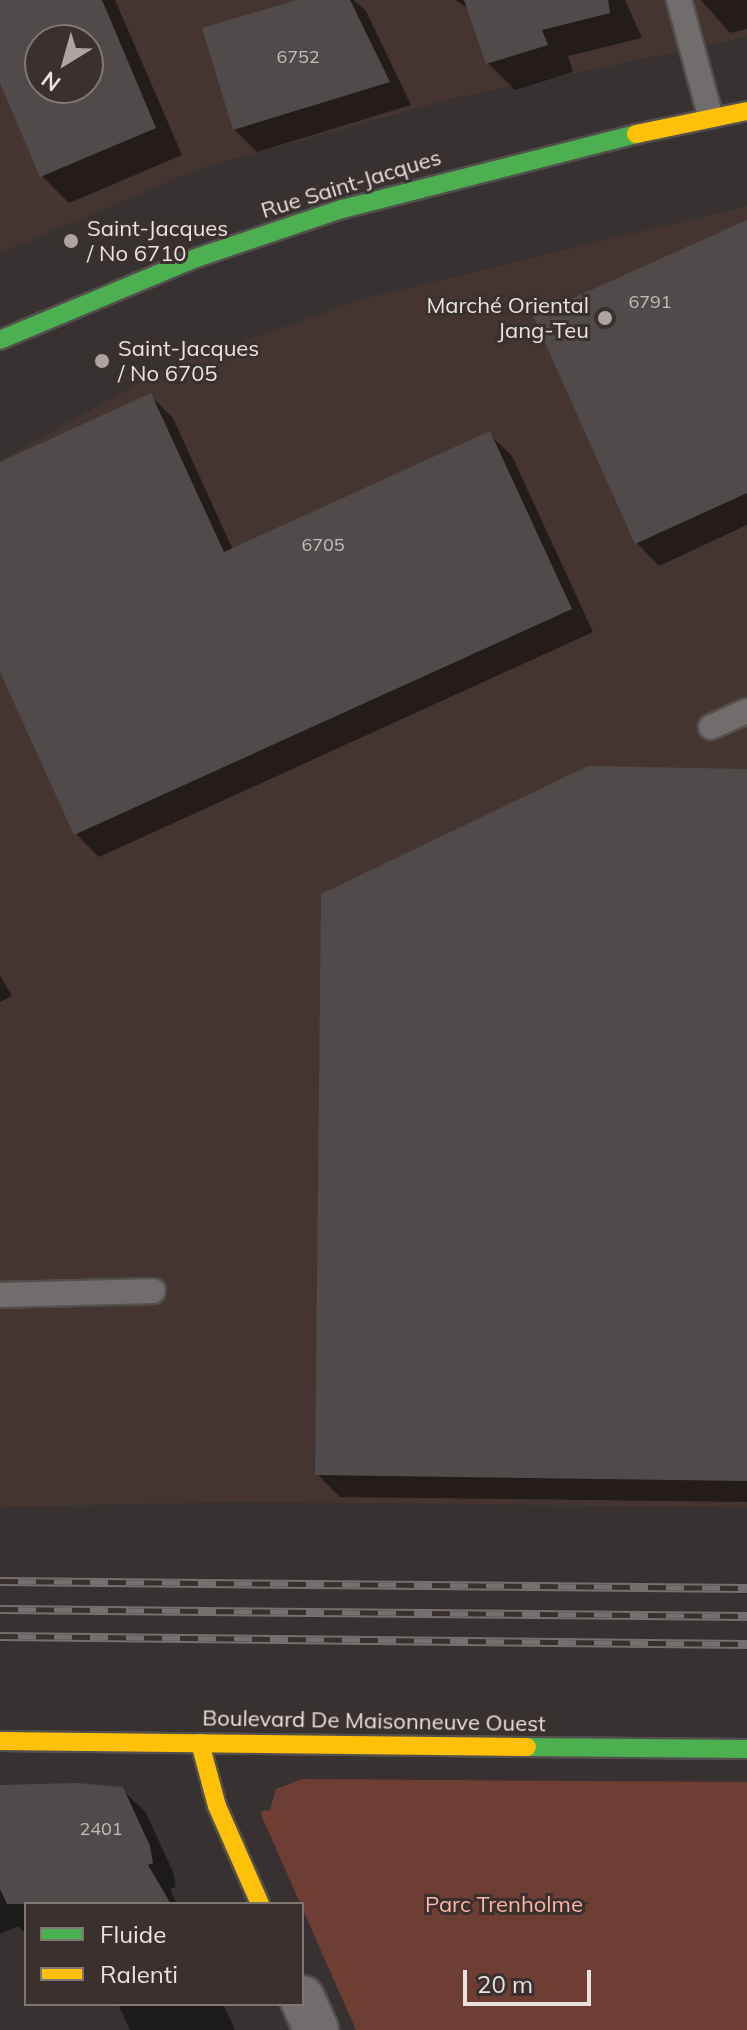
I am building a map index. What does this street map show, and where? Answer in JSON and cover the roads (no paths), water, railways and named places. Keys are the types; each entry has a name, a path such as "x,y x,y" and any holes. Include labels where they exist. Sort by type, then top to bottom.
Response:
{"street":[{"name":"Rue Saint-Jacques","path":"0,340 155,274 296,223 719,113 747,100"},
{"name":"Rue Saint-Jacques","path":"719,113 747,111"},
{"name":"Boulevard De Maisonneuve Ouest","path":"0,1741 747,1749"},
{"path":"200,1743 217,1806 259,1902"},
{"path":"304,2003 316,2030"}],"lane":[{"path":"679,0 719,113"},
{"path":"711,727 747,711"},
{"path":"0,1295 153,1291"}],"railway":[{"path":"0,1581 747,1588"},
{"path":"0,1609 747,1616"},
{"path":"0,1636 747,1644"}],"place":[{"name":"Saint-Jacques / No 6710","path":"71,241"},
{"name":"Marché Oriental Jang-Teu","path":"605,318"},
{"name":"Saint-Jacques / No 6705","path":"102,361"}],"park label":[{"name":"Parc Trenholme","path":"504,1905"}]}
